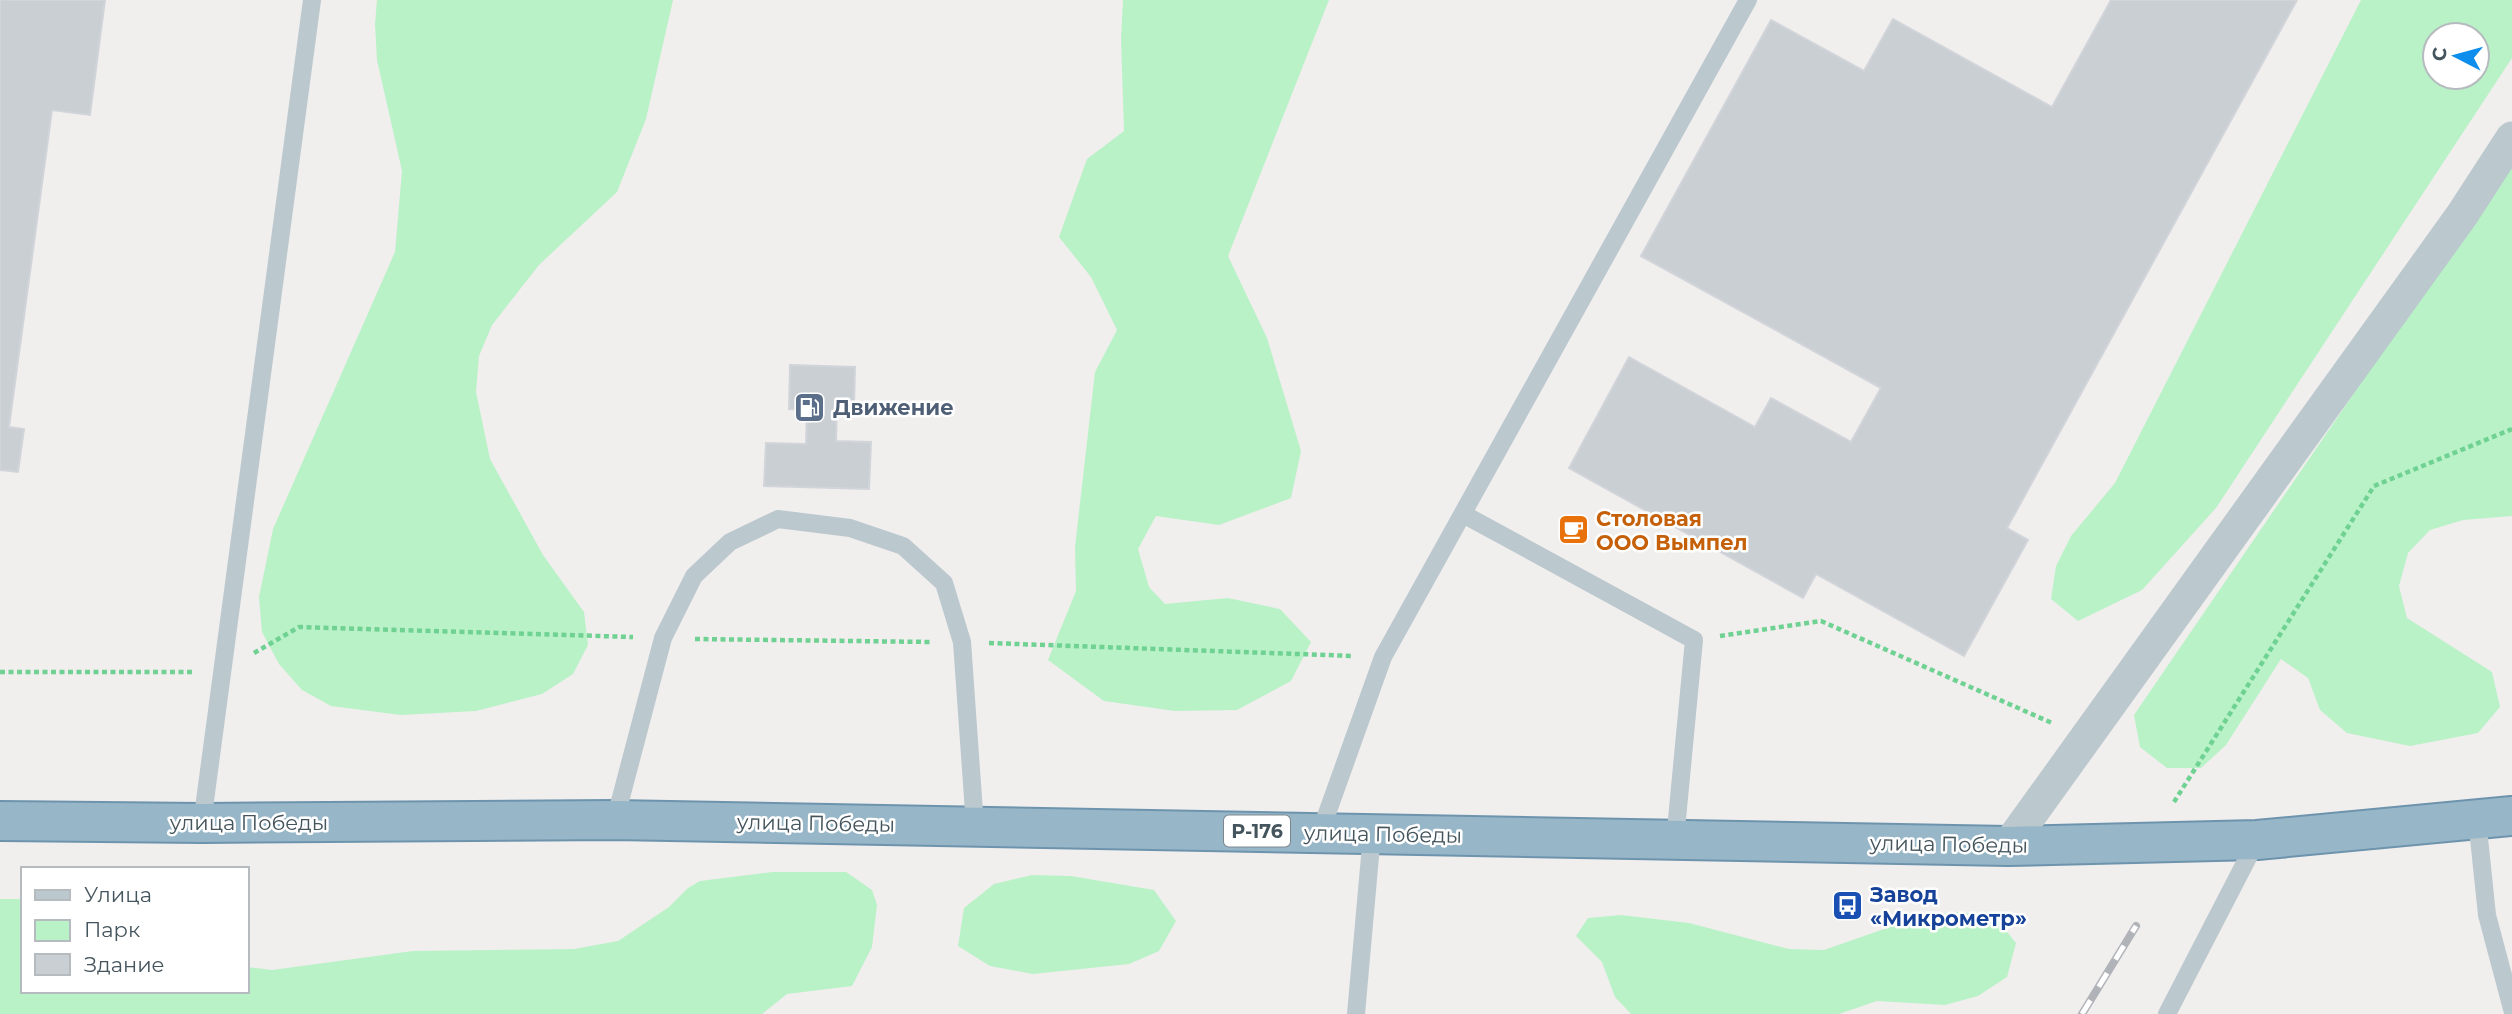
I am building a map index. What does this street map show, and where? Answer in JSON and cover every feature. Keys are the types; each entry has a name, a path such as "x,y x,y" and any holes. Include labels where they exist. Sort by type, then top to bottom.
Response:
{"highway":[{"name":"улица Победы","path":"0,821 202,823 615,820 2008,846 2257,840 2494,817"}],"street":[{"path":"2008,846 2462,215 2512,138"}],"lane":[{"path":"202,823 312,0"},
{"path":"1320,833 1383,657 1748,0"},
{"path":"1463,514 1695,640 1675,840"},
{"path":"615,820 663,638 694,576 730,541 778,519 850,528 903,547 944,583 962,642 975,826"},
{"path":"2494,817 2487,915 2512,1009"},
{"path":"1356,1014 1372,834"},
{"path":"2167,1014 2257,840"}],"path":[{"path":"2149,842 2374,486 2512,429"},
{"path":"1695,640 1821,621 2085,737"}],"green space":[{"path":"377,0 673,0 646,119 617,192 539,265 492,325 479,356 476,392 490,459 543,555 584,612 588,645 573,674 542,694 476,711 401,715 331,706 302,690 279,664 262,632 259,597 273,529 395,252 402,171 377,60"},
{"path":"1123,0 1329,0 1228,256 1267,338 1301,451 1291,498 1219,525 1156,516 1138,549 1149,587 1165,604 1228,598 1280,609 1311,642 1291,681 1237,710 1175,711 1104,701 1048,660 1076,591 1075,547 1095,372 1117,330 1091,277 1059,237 1087,159 1124,131 1121,39"},
{"path":"2361,0 2512,0 2512,58 2491,90 2491,21 2421,21 2421,91 2490,91 2216,508 2142,590 2078,621 2051,599 2056,566 2071,536 2115,483"},
{"path":"2512,162 2512,516 2463,520 2430,530 2408,553 2399,586 2407,618 2492,672 2500,707 2478,733 2410,746 2347,733 2320,710 2308,678 2281,659 2226,745 2201,768 2167,768 2140,747 2134,715"},
{"path":"773,872 846,872 872,890 877,905 872,947 852,986 787,994 762,1014 0,1014 0,899 21,899 21,993 248,993 248,967 272,970 413,951 574,949 618,941 669,907 688,888 700,881"},
{"path":"1032,875 1071,876 1154,890 1176,921 1159,951 1129,964 1033,974 990,966 958,946 964,908 994,884"},
{"path":"1959,912 1995,917 2016,943 2007,977 1978,996 1945,1005 1877,1001 1839,1014 1631,1014 1615,997 1602,962 1576,936 1588,918 1621,915 1689,923 1789,949 1824,950 1924,915"}],"building":[{"path":"0,0 105,0 90,115 52,110 9,427 24,429 18,472 0,470"},
{"path":"2111,0 2297,0 2007,528 2028,540 1964,656 1816,574 1803,598 1569,468 1629,357 1755,427 1771,398 1851,442 1881,388 1641,256 1771,20 1864,71 1893,19 2052,107"},
{"path":"790,365 855,367 854,406 837,406 836,441 871,442 869,489 764,486 766,443 806,444 807,410 789,409"}],"railway":[{"path":"2082,1014 2136,926"}],"place":[{"name":"Движение","path":"810,407"},
{"name":"Столовая ООО Вымпел","path":"1573,530"},
{"name":"Завод «Микрометр»","path":"1847,906"}]}
